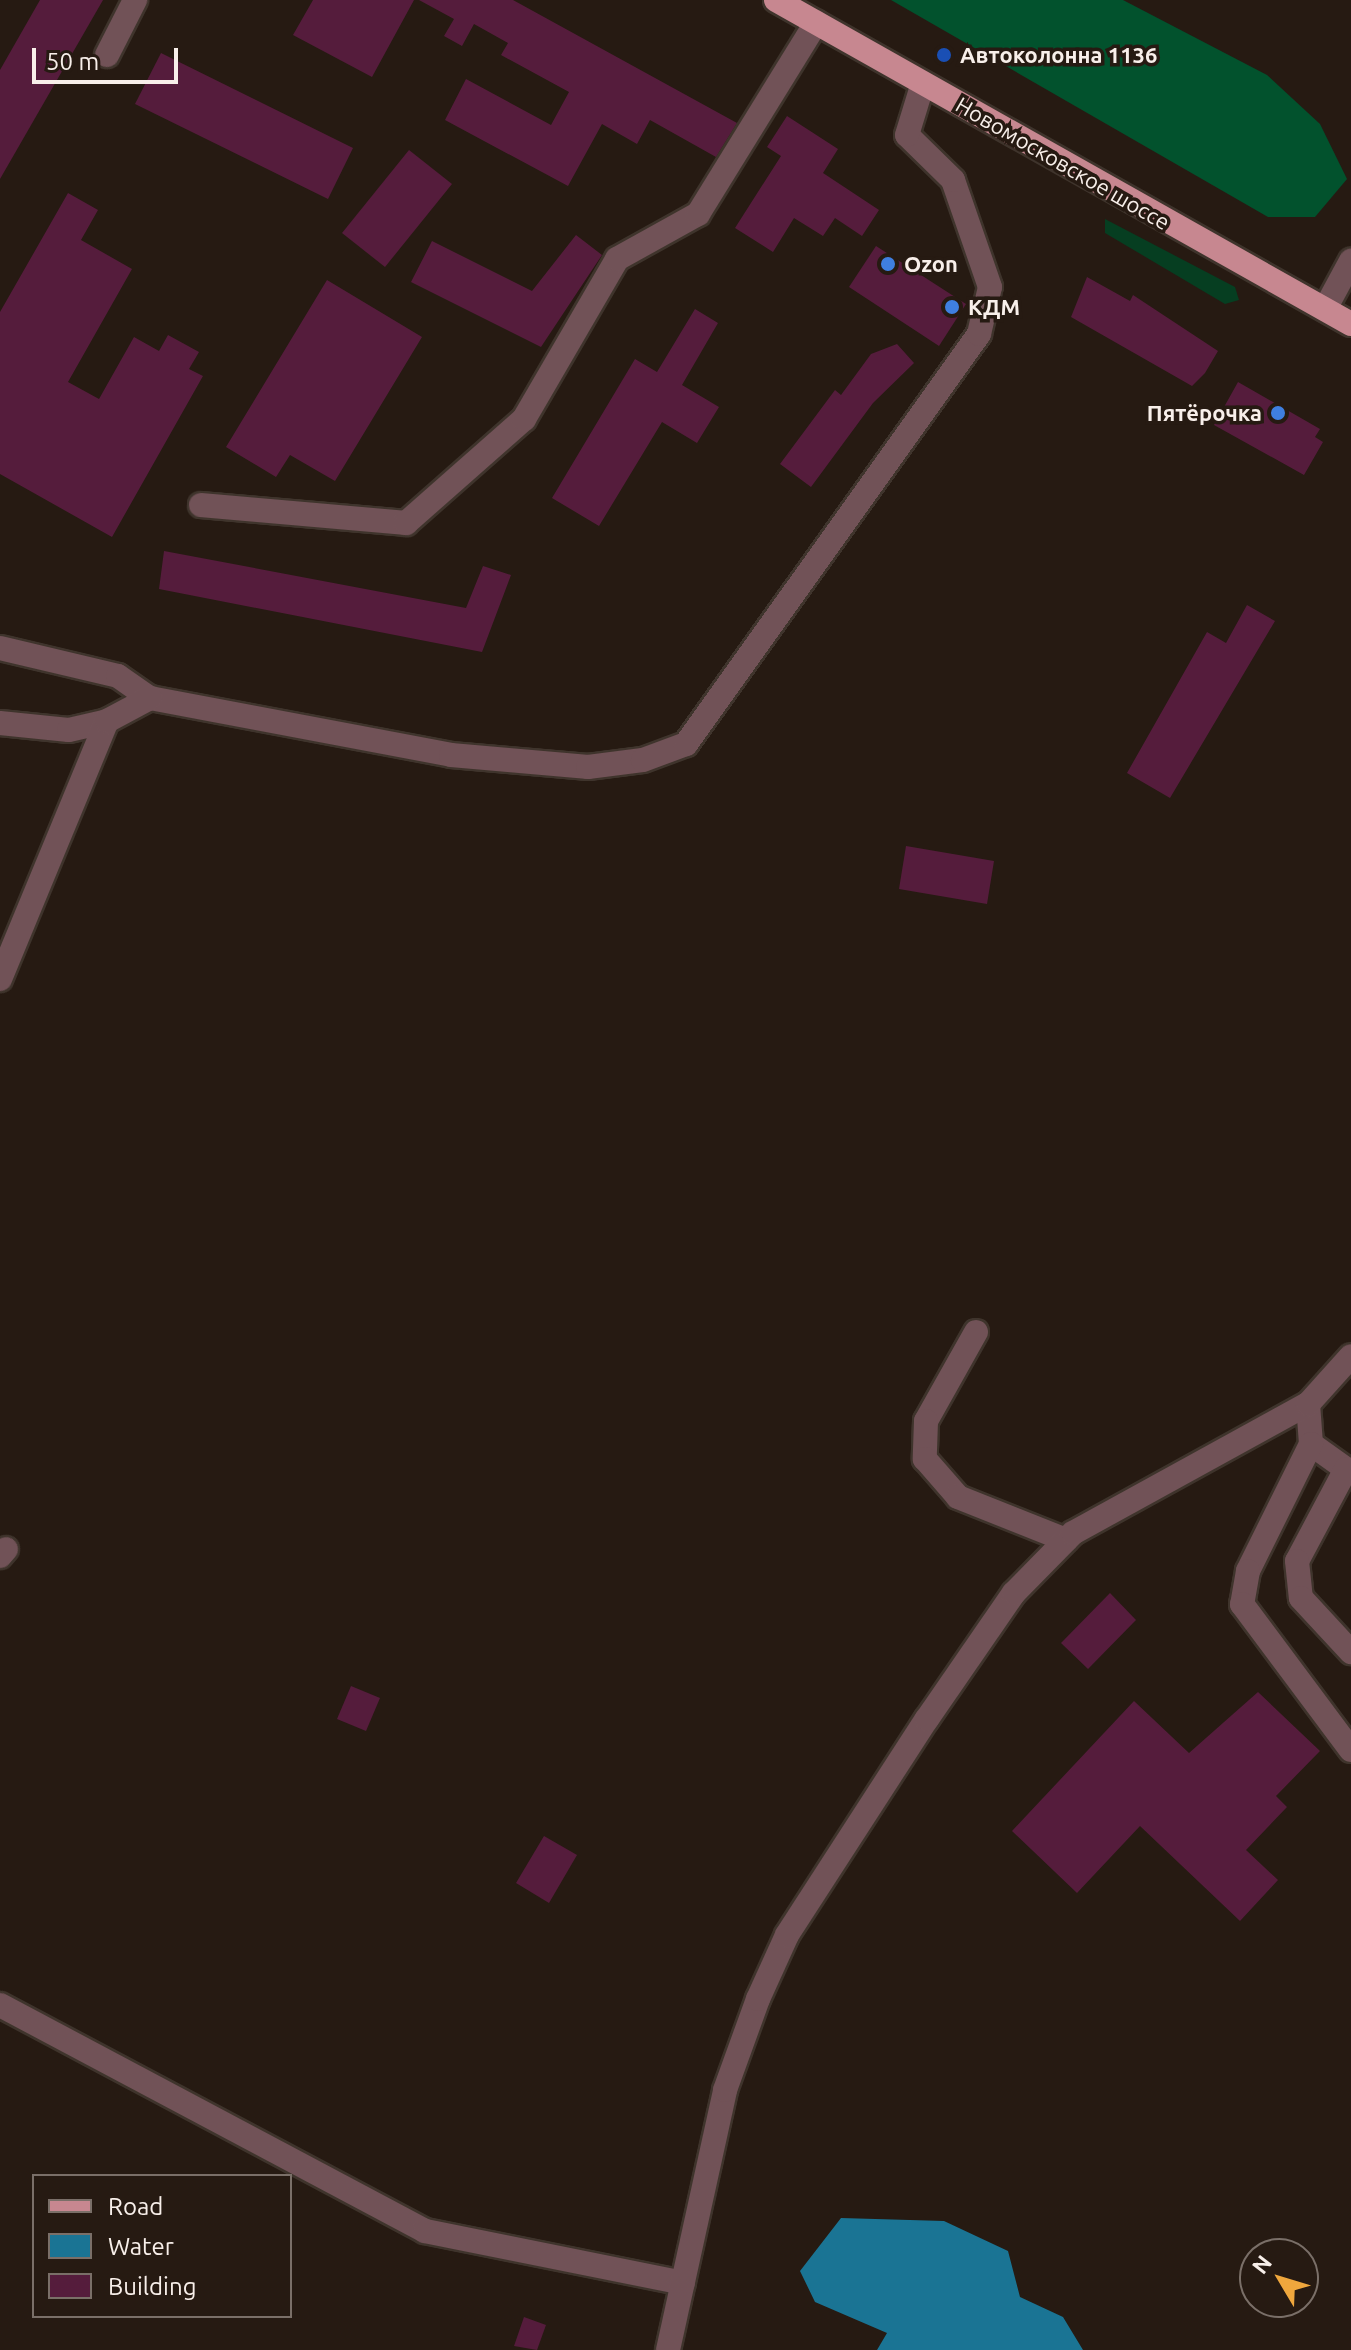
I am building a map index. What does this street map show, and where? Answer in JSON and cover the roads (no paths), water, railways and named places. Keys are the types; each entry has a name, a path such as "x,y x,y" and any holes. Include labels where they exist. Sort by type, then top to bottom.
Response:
{"main road":[{"name":"Новомосковское шоссе","path":"776,0 1351,324"}],"street":[{"path":"107,55 135,0"},
{"path":"201,505 406,523 524,419 617,259 698,214 816,23"},
{"path":"0,648 118,676 150,698 451,755 588,767 643,760 686,744 979,334 990,287 953,180 907,135 923,83"},
{"path":"1325,309 1351,261"},
{"path":"0,723 69,730 107,721 150,698"},
{"path":"0,979 107,721"},
{"path":"976,1332 926,1421 925,1459 958,1497 1066,1540"},
{"path":"668,2350 725,2090 787,1935 1014,1593 1066,1540 1308,1404 1351,1356"},
{"path":"1308,1404 1311,1444 1248,1571 1242,1604 1351,1750"},
{"path":"1311,1444 1349,1470 1297,1561 1301,1598 1351,1652"},
{"path":"0,2005 425,2231 683,2283"}],"water":[{"path":"841,2218 944,2221 1008,2251 1020,2297 1063,2317 1083,2350 877,2350 887,2333 815,2302 800,2271"}],"place":[{"name":"Автоколонна 1136","path":"944,55"},
{"name":"Ozon","path":"888,264"},
{"name":"КДМ","path":"952,307"},
{"name":"Пятёрочка","path":"1278,413"}]}
